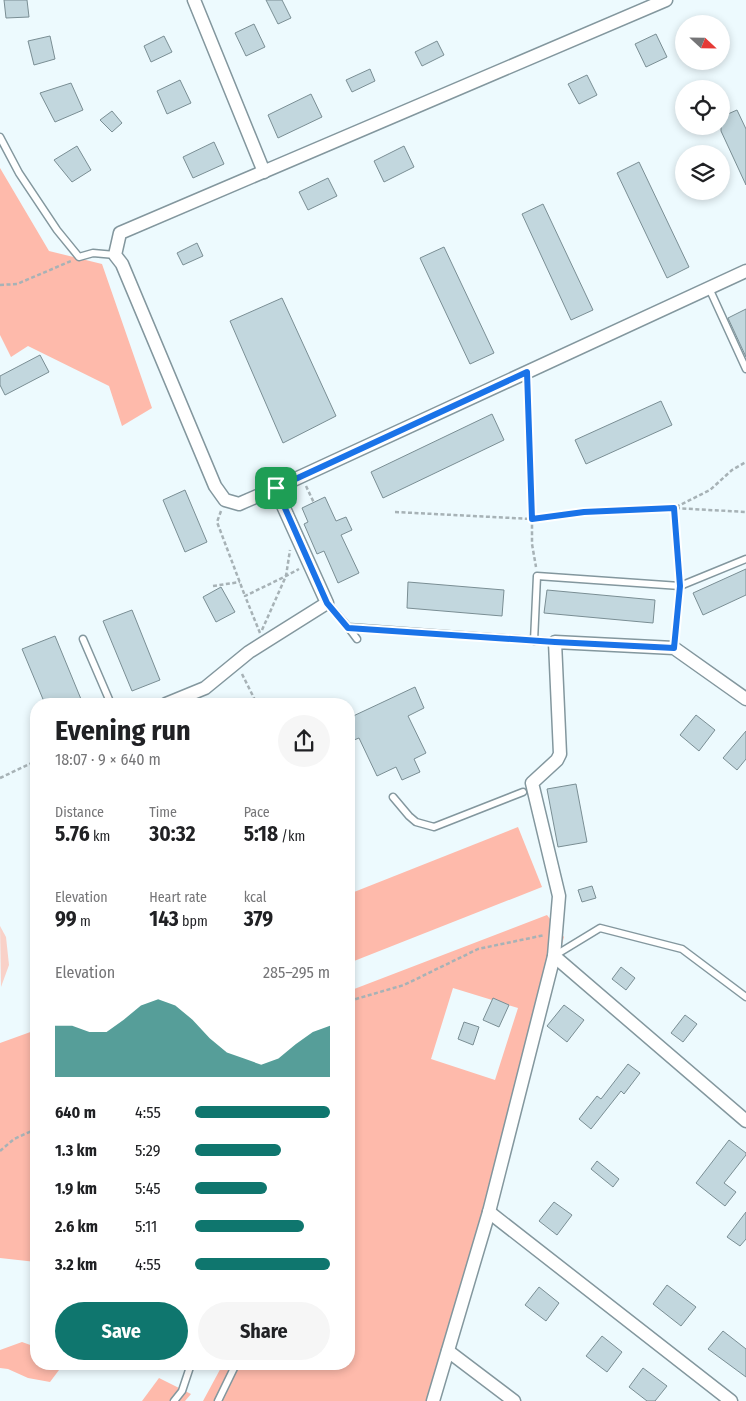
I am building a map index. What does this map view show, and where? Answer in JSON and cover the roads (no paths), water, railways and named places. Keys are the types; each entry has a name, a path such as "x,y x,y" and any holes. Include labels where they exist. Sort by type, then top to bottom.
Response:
{"street":[{"path":"194,0 264,172"},
{"path":"666,0 120,234 115,255 122,264 215,486 225,500 240,504 746,271"},
{"path":"181,698 205,688 249,652 327,603 276,488"},
{"path":"433,1401 489,1212 554,956 559,896 532,783 557,760 560,754 555,642 674,648 746,699"},
{"path":"554,956 746,1121"},
{"path":"489,1212 731,1401"},
{"path":"448,1351 514,1401"}],"lane":[{"path":"0,137 19,173 57,230 79,257 93,253 115,255"},
{"path":"709,288 746,369"},
{"path":"534,641 537,576 680,586 746,559"},
{"path":"327,603 357,639"},
{"path":"348,628 555,642"},
{"path":"83,639 108,698"},
{"path":"393,797 416,822 434,827 523,792"},
{"path":"554,956 600,928 682,949 746,997"},
{"path":"174,1401 182,1391 189,1370"},
{"path":"218,1401 233,1370"}]}
